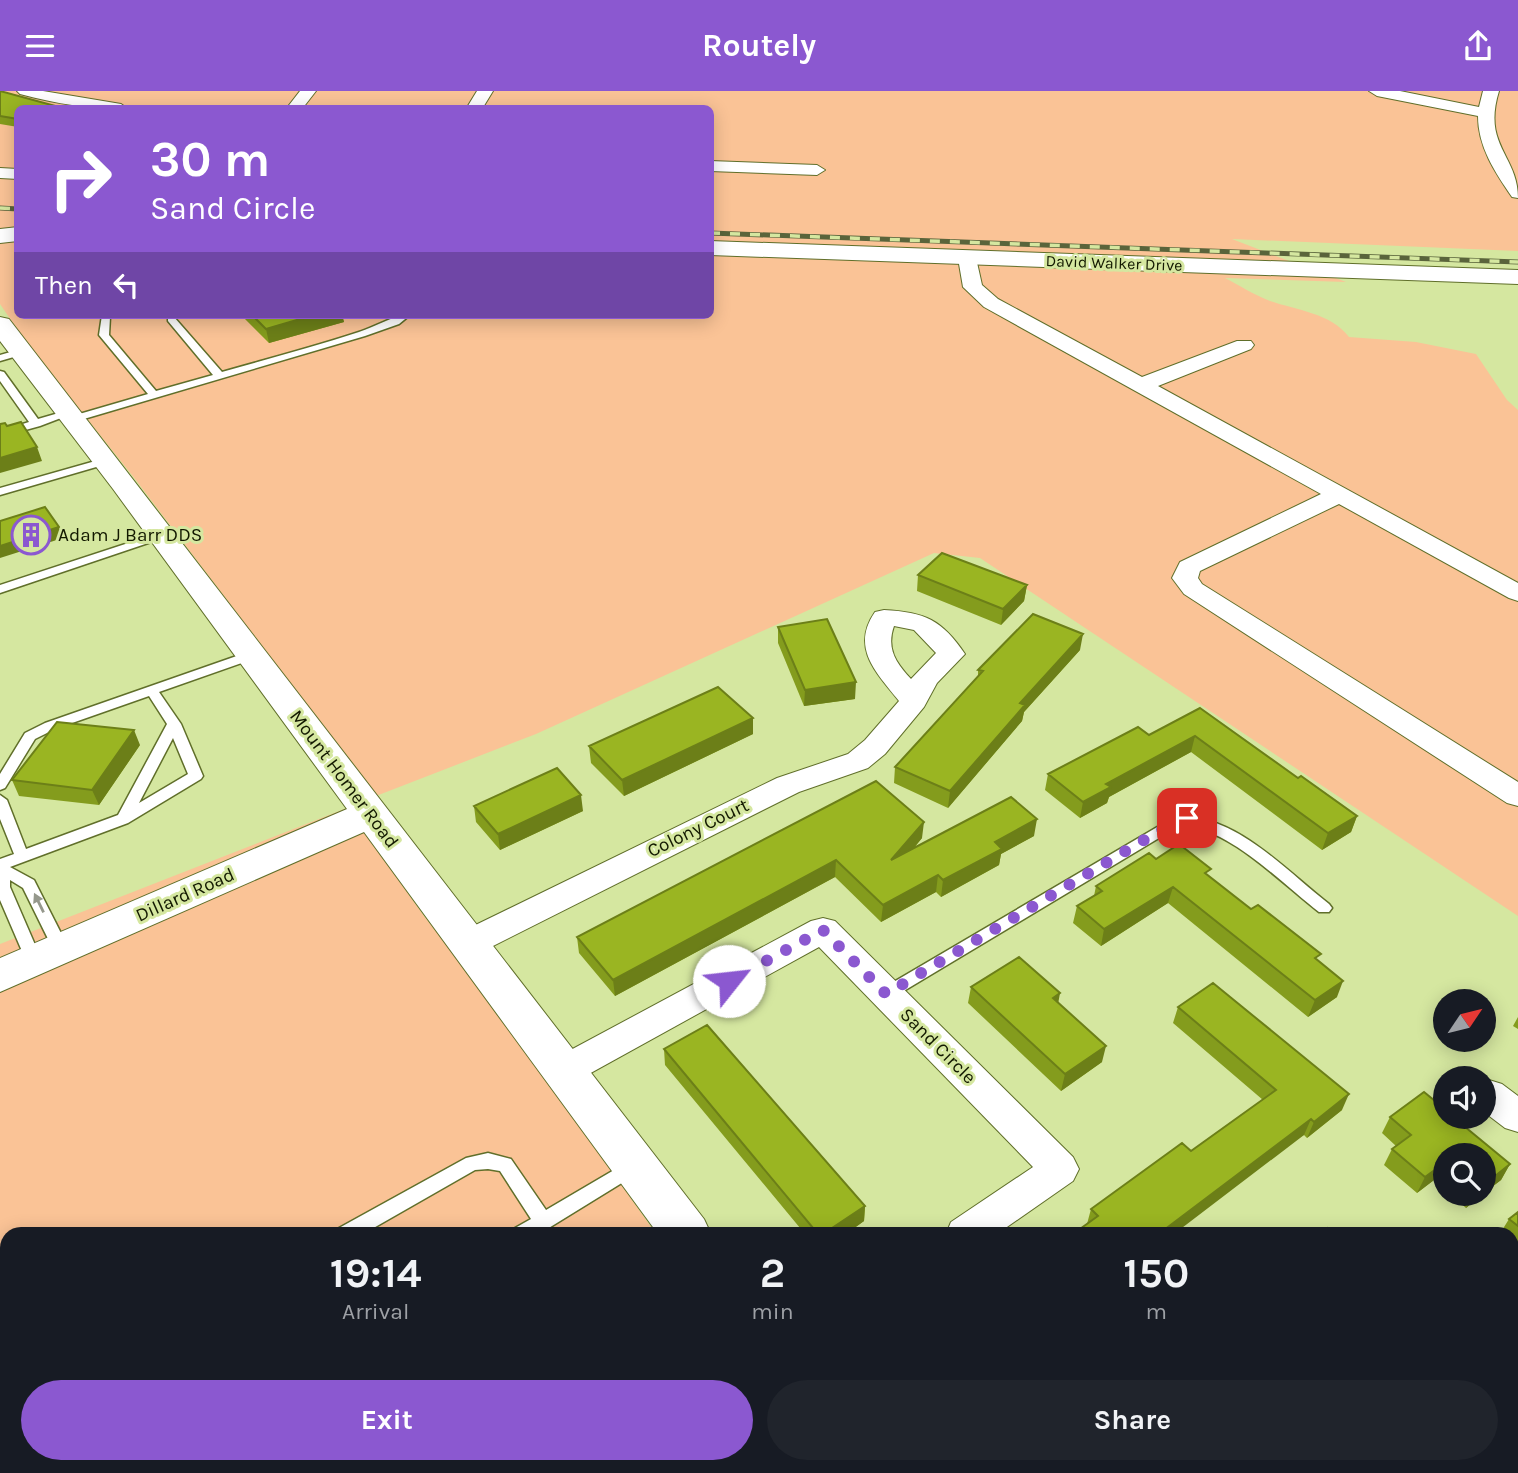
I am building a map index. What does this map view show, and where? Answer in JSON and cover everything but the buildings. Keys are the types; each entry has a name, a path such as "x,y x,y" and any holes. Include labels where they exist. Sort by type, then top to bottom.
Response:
{"street":[{"path":"25,91 95,105"},
{"path":"296,105 308,91"},
{"path":"1377,91 1485,113"},
{"path":"1491,91 1485,113 1487,134 1494,156 1518,193"},
{"path":"714,166 817,170"},
{"name":"David Walker Drive","path":"714,248 1518,277"},
{"path":"967,257 973,287 979,295 1518,593"},
{"path":"1141,385 1244,345"},
{"name":"Mount Homer Road","path":"5,352 60,419 106,461 682,1227"},
{"path":"1339,495 1189,568 1185,578 1193,589 1518,796"},
{"name":"Colony Court","path":"469,943 788,785 858,761 875,747 914,701"},
{"name":"Dillard Road","path":"32,962 371,814"},
{"name":"Sand Circle","path":"565,1070 823,930 1060,1169 975,1227"},
{"path":"1496,1100 1518,1117"}],"lane":[{"path":"106,319 104,335 154,395"},
{"path":"171,319 220,376"},
{"path":"0,434 220,376 362,334 399,319"},
{"path":"0,492 106,461"},
{"path":"0,589 162,535"},
{"path":"0,785 30,736 50,726 251,655"},
{"path":"1,867 123,819 196,776 174,725 152,691"},
{"path":"123,819 174,725"},
{"path":"0,800 22,857"},
{"path":"886,994 1164,828 1187,818 1221,829 1324,908"},
{"path":"1,867 2,887 32,962"},
{"path":"1,867 29,884 32,962"},
{"path":"358,1227 472,1163 488,1161 505,1164 543,1221"},
{"path":"533,1227 636,1165"}],"shaded area":[{"path":"0,91 1518,91 1518,251 1232,239 1302,266 714,244 714,105 14,105 14,230 0,232"},
{"path":"14,237 14,319 714,319 714,252 1325,274 1346,282 1225,278 1270,301 1323,317 1349,337 1416,342 1476,354 1507,400 1518,410 1518,916 980,558 934,553 536,734 376,796 135,479 26,342 0,304 0,239"},
{"path":"347,808 351,812 0,965 0,944"},
{"path":"362,828 424,916 499,1011 651,1227 0,1227 0,987"}],"railway":[{"path":"0,208 14,209"},
{"path":"714,233 1518,262"}],"place":[{"name":"Adam J Barr DDS","path":"31,535"}],"route":[{"path":"729,981 823,930 886,994 1176,821 1187,818"}]}
